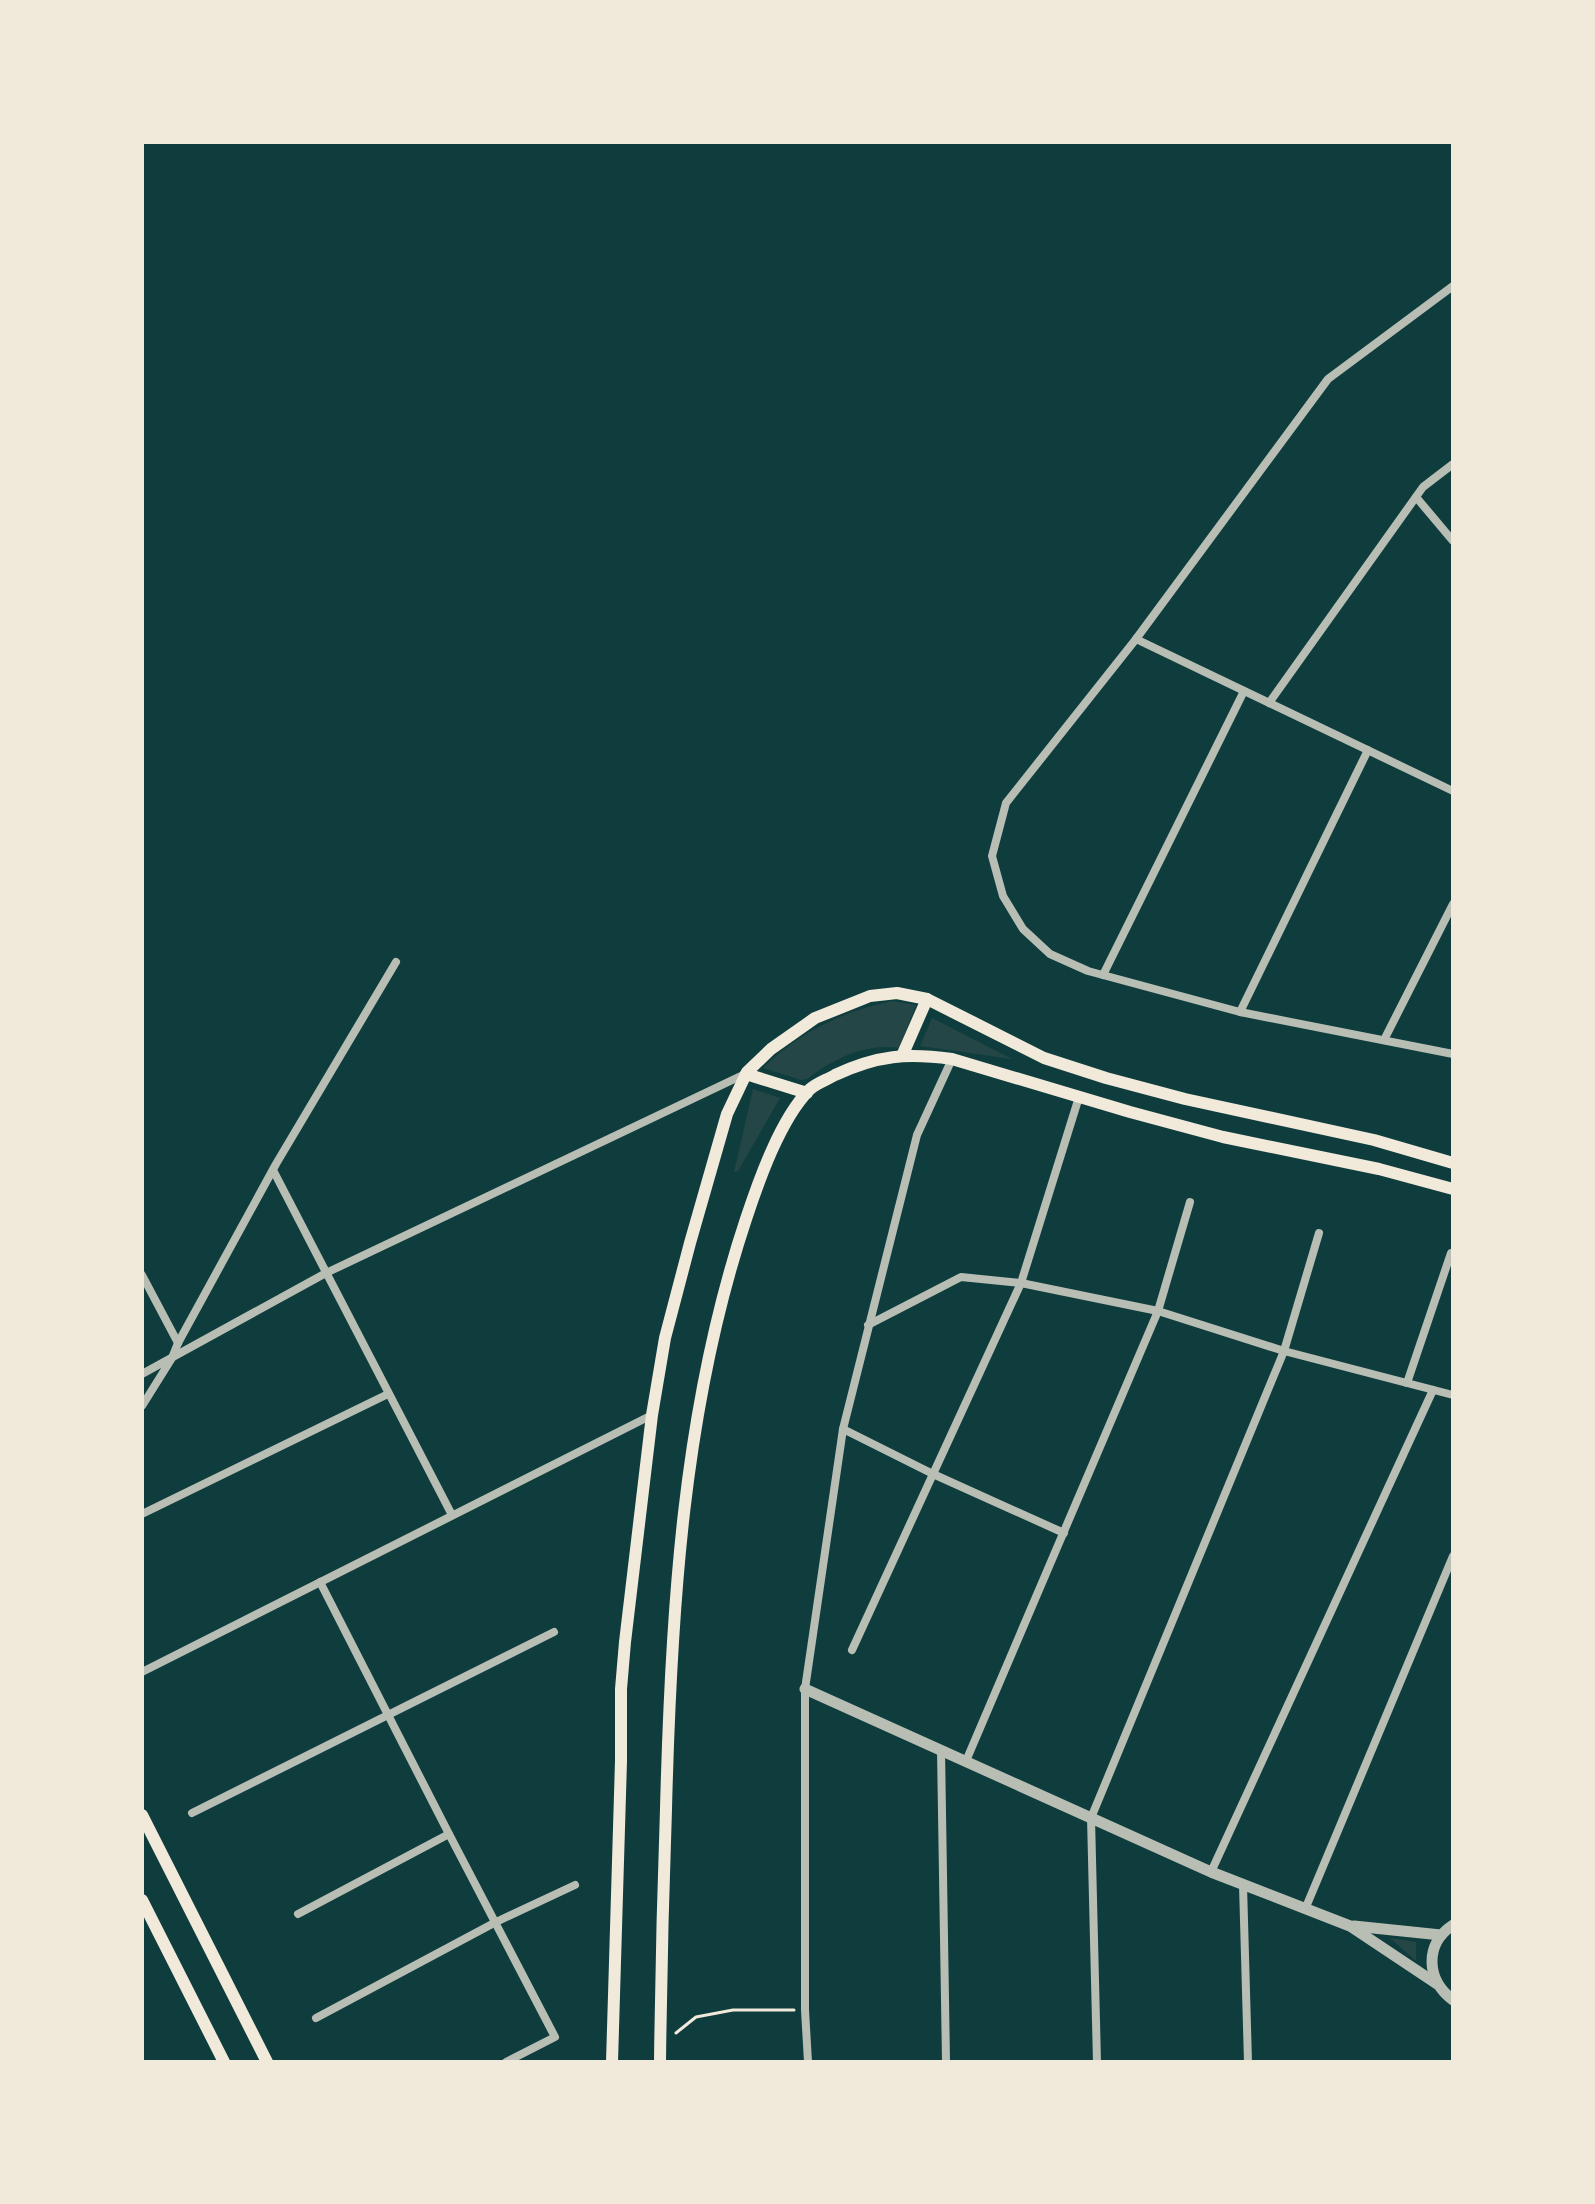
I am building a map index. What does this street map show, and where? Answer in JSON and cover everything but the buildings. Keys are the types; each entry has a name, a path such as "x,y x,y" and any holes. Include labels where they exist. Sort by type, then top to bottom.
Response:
{"main road":[{"path":"612,2062 621,1689 652,1415 665,1338 690,1243 727,1114 746,1074 771,1049 815,1018 870,996 897,993 927,999 1044,1058 1106,1078 1185,1099 1374,1140 1453,1163"},
{"path":"902,1056 927,999"},
{"path":"660,2062 669,1695 681,1543 704,1374 726,1283 755,1191 794,1109 812,1087 883,1057 925,1055 952,1059 1223,1137 1379,1169 1453,1189"},
{"path":"746,1074 807,1093"},
{"path":"142,1815 267,2062"},
{"path":"142,1900 224,2062"}],"street":[{"path":"1453,286 1328,379 1136,639 1006,803 992,856 1003,896 1023,929 1050,954 1088,971 1240,1012 1453,1054"},
{"path":"1269,703 1423,487 1453,464"},
{"path":"1416,497 1453,541"},
{"path":"1136,639 1453,791"},
{"path":"1103,975 1244,691"},
{"path":"1240,1012 1368,750"},
{"path":"1384,1040 1453,904"},
{"path":"142,1406 172,1358 273,1170 396,962"},
{"path":"808,2062 805,2010 805,1689 843,1429 917,1135 952,1059"},
{"path":"142,1374 326,1273 746,1074"},
{"path":"852,1650 1021,1283 1079,1097"},
{"path":"273,1170 452,1515"},
{"path":"966,1761 1158,1311 1190,1202"},
{"path":"1097,2062 1091,1818 1284,1351 1319,1233"},
{"path":"1407,1383 1451,1253"},
{"path":"142,1275 178,1343"},
{"path":"868,1325 961,1277 1021,1283 1158,1311 1284,1351 1453,1395"},
{"path":"1211,1872 1433,1390"},
{"path":"142,1514 388,1394"},
{"path":"142,1672 652,1415"},
{"path":"843,1429 1064,1533"},
{"path":"1306,1907 1453,1556"},
{"path":"320,1582 555,2037 506,2062"},
{"path":"192,1813 554,1632"},
{"path":"805,1689 1211,1872 1350,1926 1437,1984 1453,2000"},
{"path":"941,1750 946,2062"},
{"path":"298,1914 449,1834"},
{"path":"316,2018 496,1922 575,1885"},
{"path":"1243,1885 1248,2062"},
{"path":"1437,1984 1432,1972 1434,1946 1453,1925"},
{"path":"1350,1926 1441,1935"}],"path":[{"path":"660,2046 696,2017 733,2010 805,2010"}],"shaded area":[{"path":"893,1001 916,1005 899,1048 862,1050 801,1080 763,1068 791,1044 823,1025 857,1010"},
{"path":"932,1018 1012,1059 920,1046"},
{"path":"753,1089 780,1098 738,1171 734,1172"},
{"path":"1390,1938 1416,1942 1416,1961"}]}
